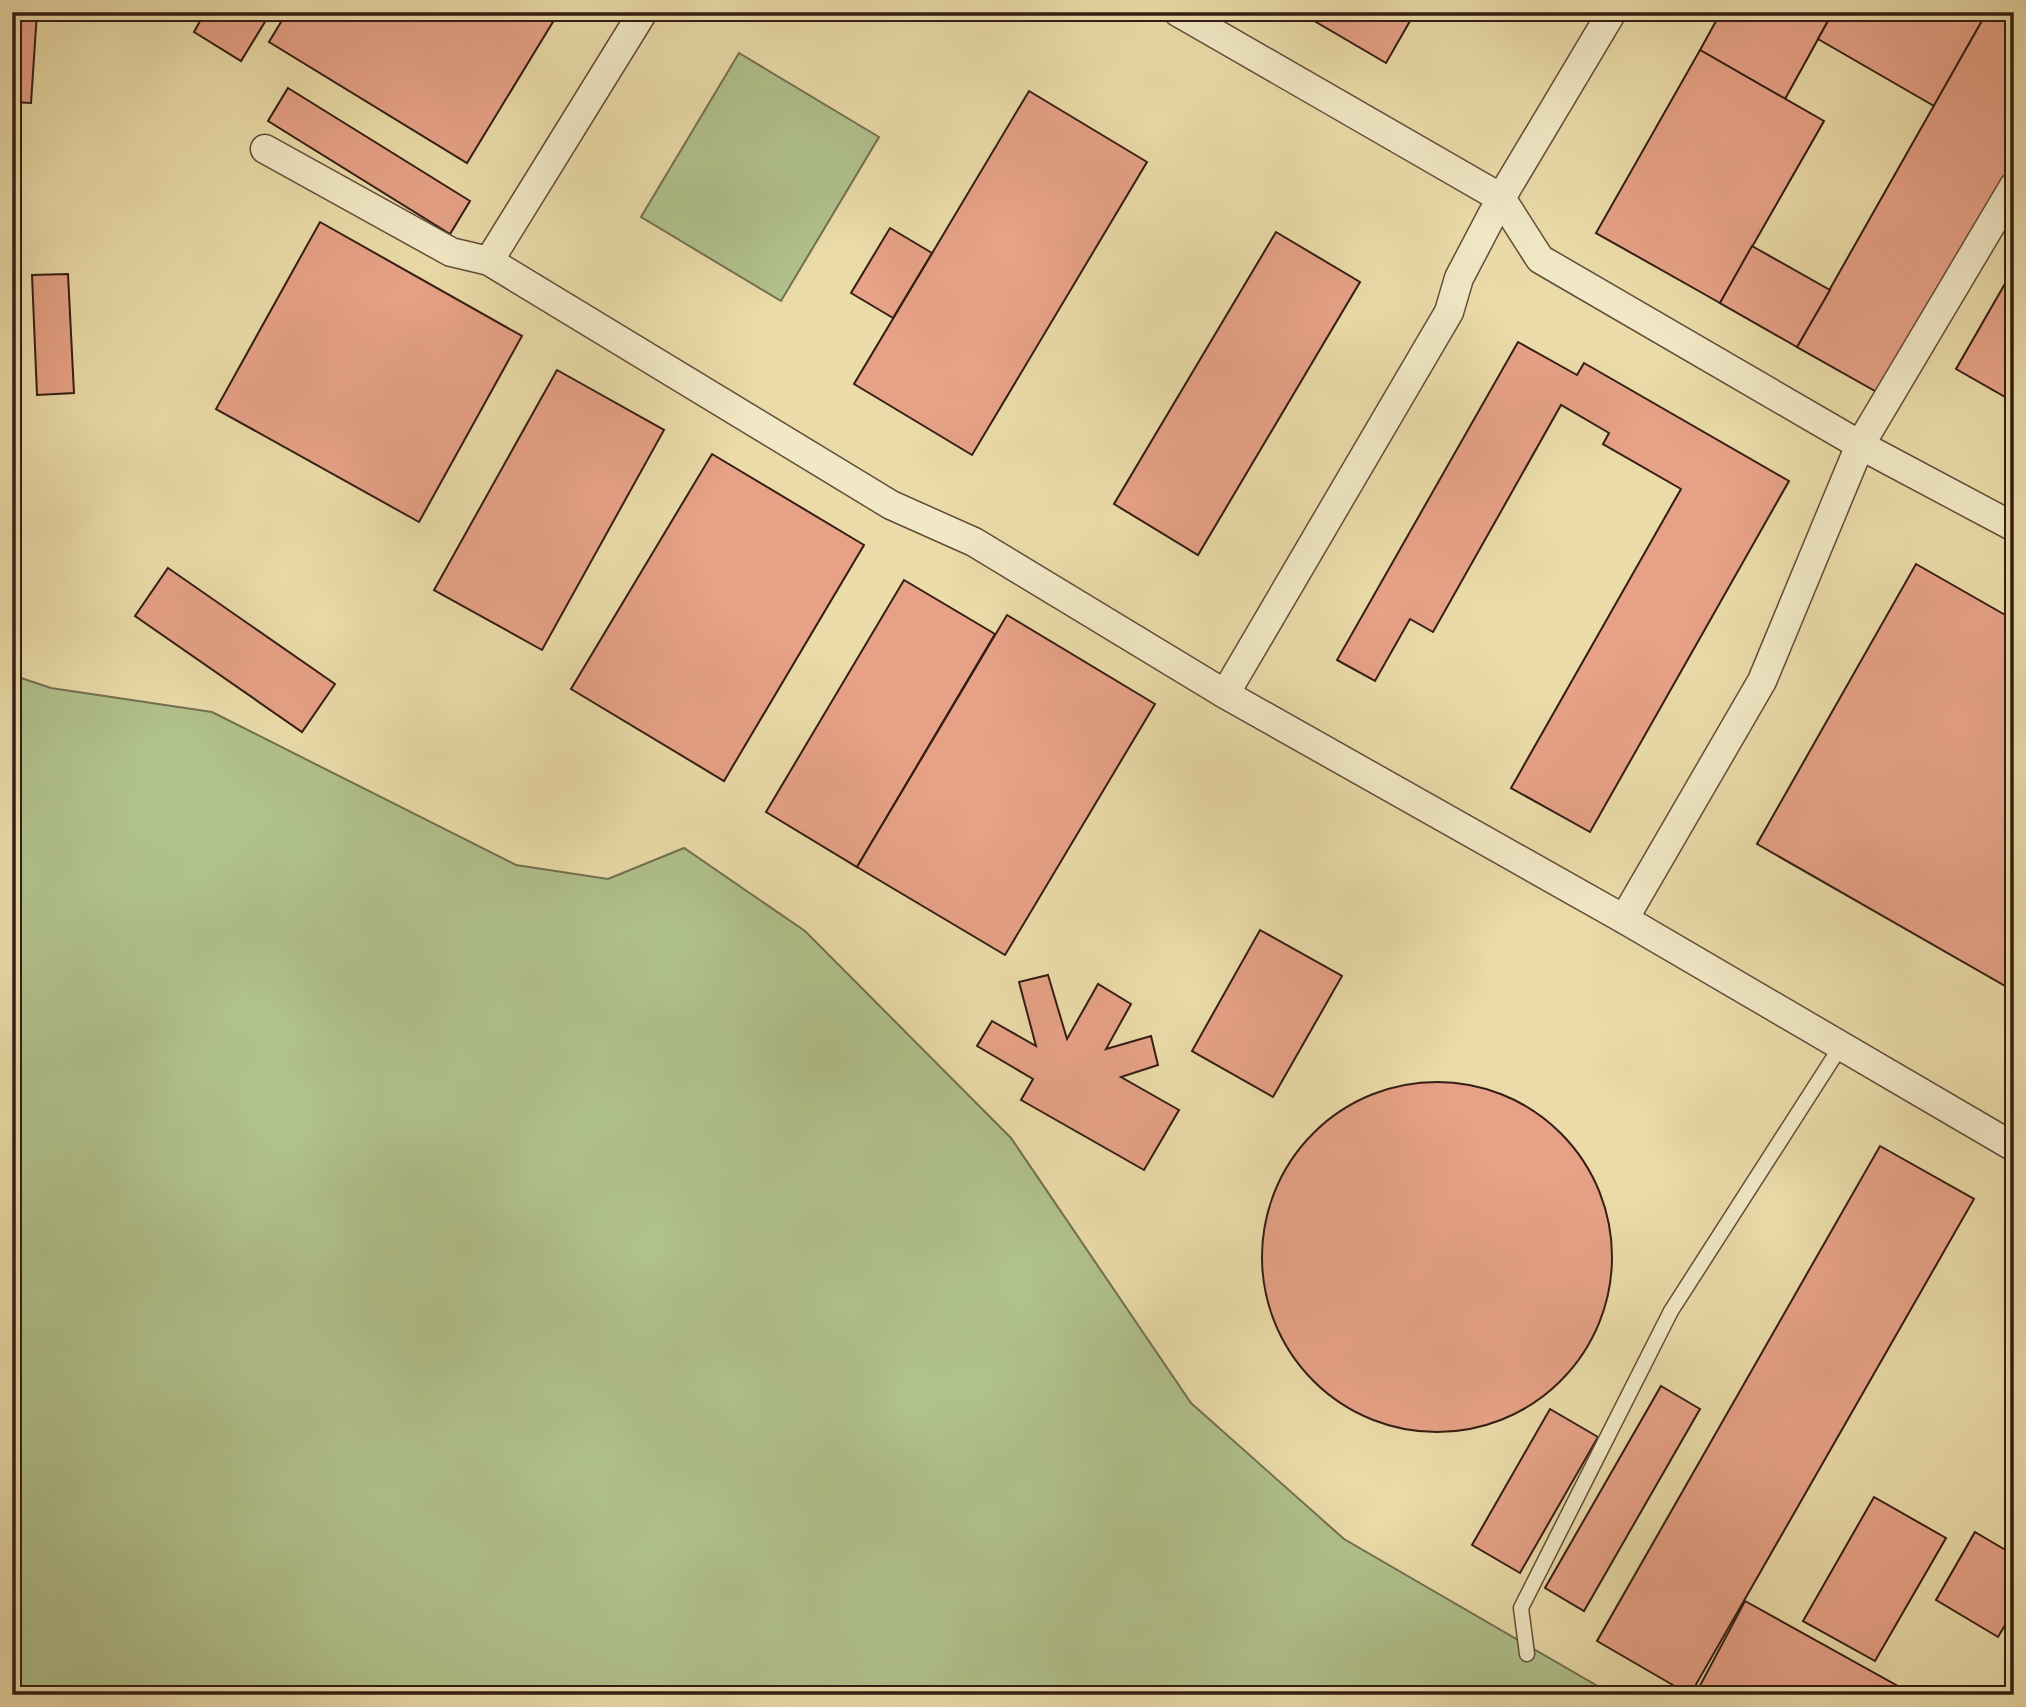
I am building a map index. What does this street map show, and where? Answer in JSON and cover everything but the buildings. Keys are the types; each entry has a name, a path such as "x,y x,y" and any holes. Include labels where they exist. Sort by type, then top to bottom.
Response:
{"street":[{"path":"489,261 643,12"},
{"path":"1178,12 1501,198 1539,259 1860,445 2014,527"},
{"path":"1226,694 1449,312 1459,278 1501,198 1612,12"},
{"path":"265,149 452,252 489,261 891,505 974,542 1226,694 1624,919 2014,1147"},
{"path":"1624,919 1762,681 1860,445 2014,186"}],"lane":[{"path":"1527,1654 1521,1608 1671,1311 1841,1045"}],"green space":[{"path":"739,53 879,137 781,301 641,217"},
{"path":"12,675 51,688 212,712 516,865 608,879 684,848 805,931 1011,1138 1191,1403 1344,1539 1613,1695 12,1695"}]}
